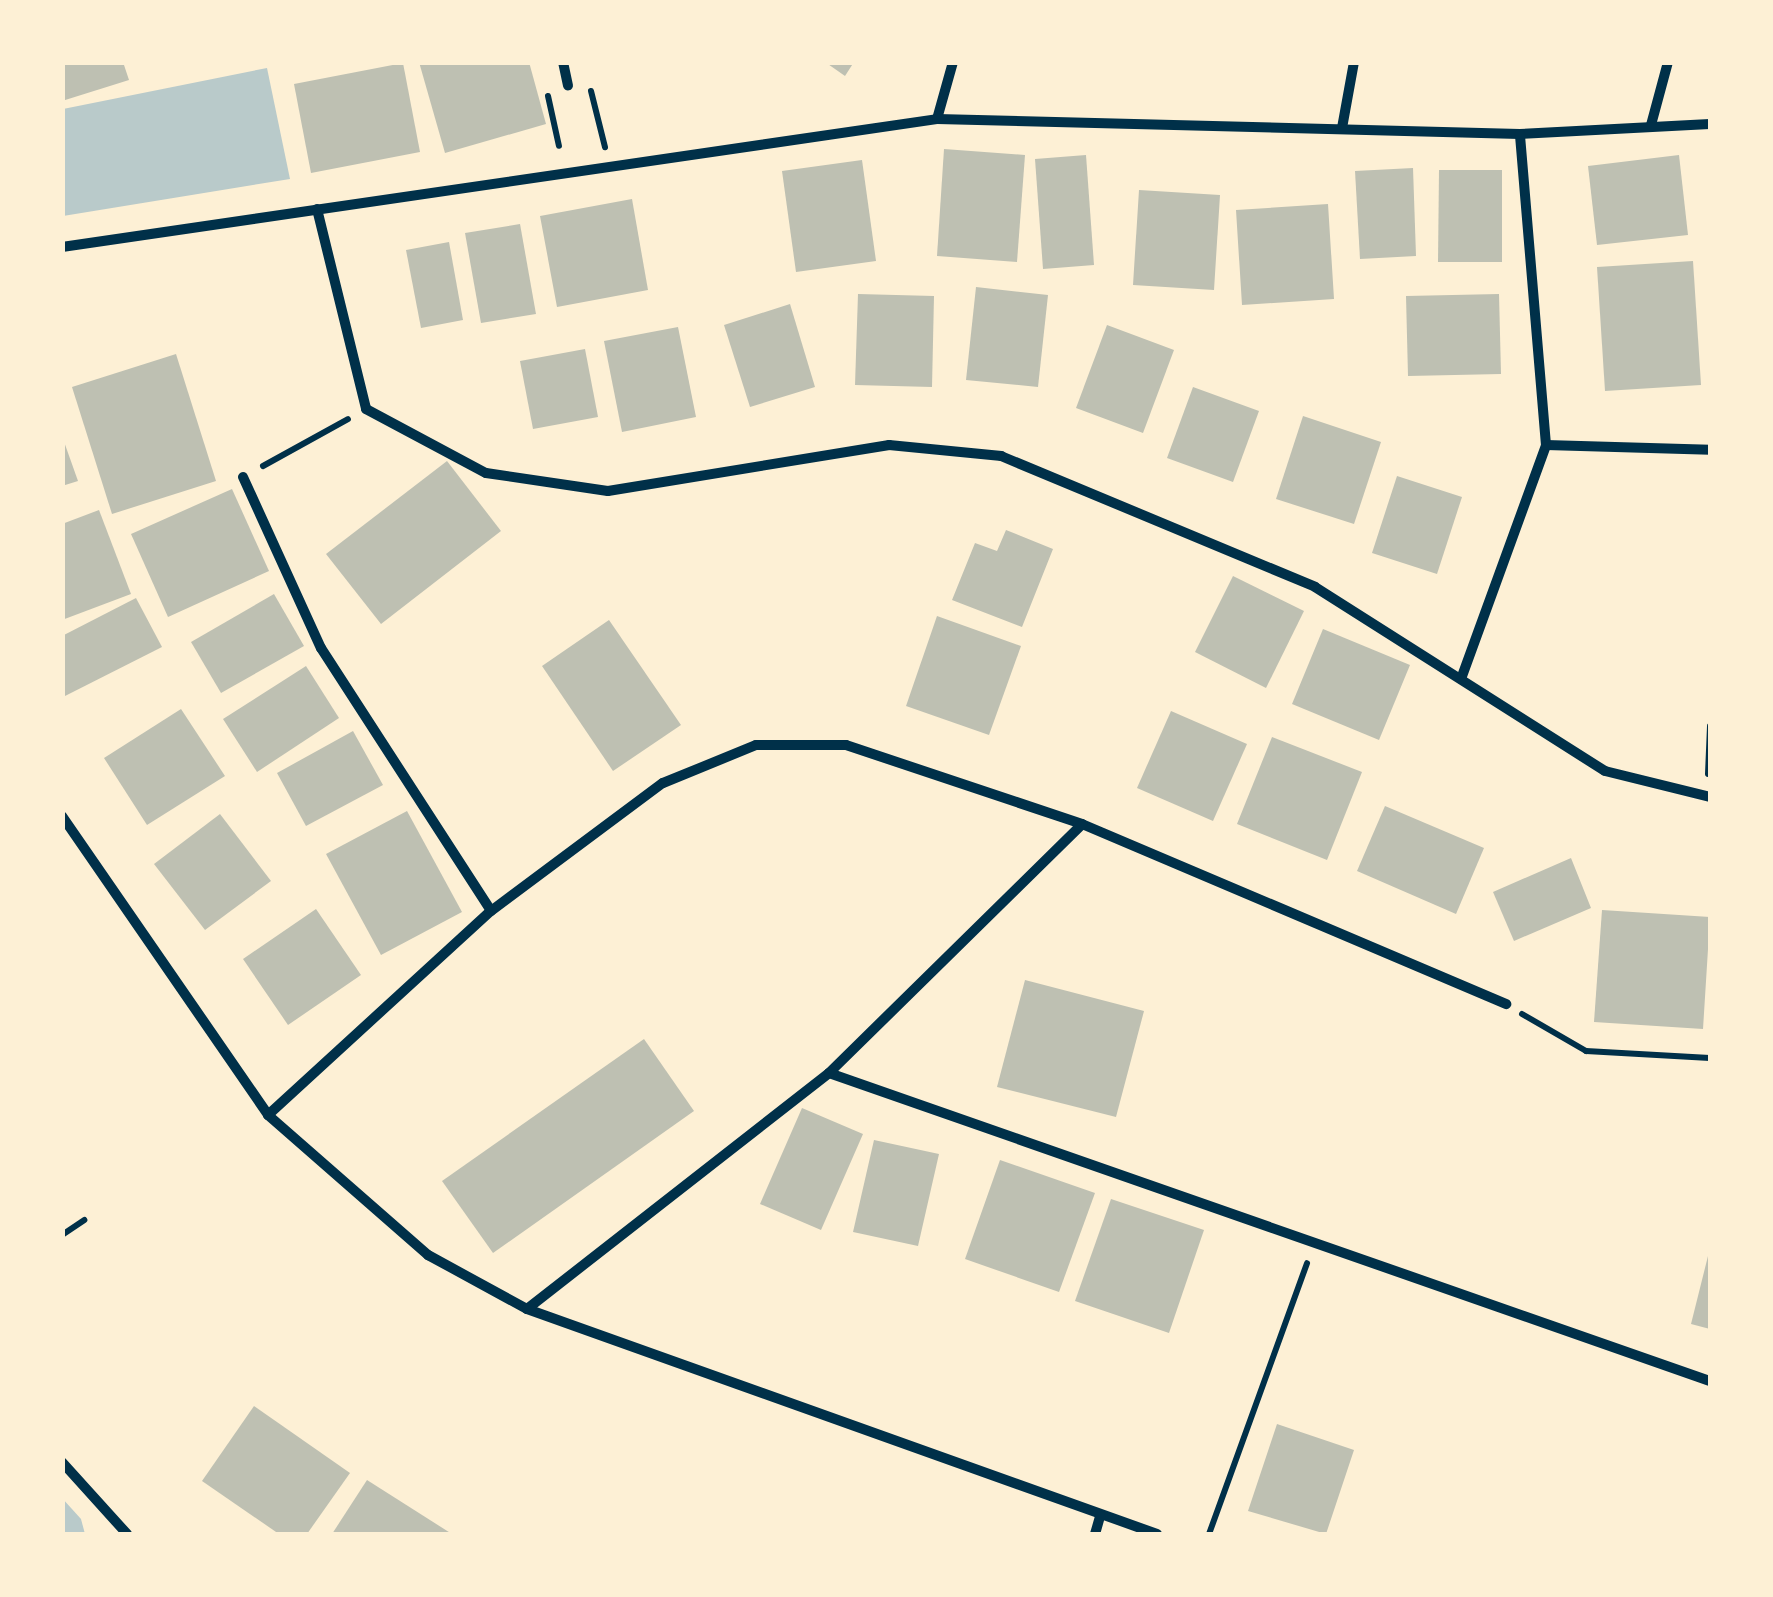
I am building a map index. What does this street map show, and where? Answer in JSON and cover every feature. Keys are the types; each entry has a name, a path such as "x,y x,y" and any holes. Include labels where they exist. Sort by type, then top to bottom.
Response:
{"street":[{"path":"563,62 568,85"},
{"path":"937,118 953,62"},
{"path":"1342,128 1354,62"},
{"path":"1652,125 1668,62"},
{"path":"62,247 937,118 1520,134 1710,124"},
{"path":"1461,679 1546,445 1520,134"},
{"path":"317,209 366,409 486,473 608,491 889,444 1001,456 1315,587 1605,771 1709,796"},
{"path":"1546,445 1710,450"},
{"path":"244,477 321,648 491,911"},
{"path":"268,1114 491,911 663,783 756,745 846,746 1082,824 1506,1004"},
{"path":"62,816 268,1114 428,1256 527,1309 1157,1534"},
{"path":"527,1309 828,1073 1082,824"},
{"path":"828,1073 1710,1381"},
{"path":"62,1462 127,1534"},
{"path":"1095,1534 1100,1516"}],"path":[{"path":"588,80 610,165"},
{"path":"547,90 560,146"},
{"path":"244,477 366,409"},
{"path":"1709,796 1710,726"},
{"path":"1506,1004 1586,1051 1710,1058"},
{"path":"62,1235 84,1220"},
{"path":"1209,1534 1314,1243"}],"shaded area":[{"path":"267,68 290,179 63,216 63,109"},
{"path":"62,1498 81,1519 85,1534 63,1534"}],"building":[{"path":"62,62 123,62 129,80 62,101"},
{"path":"419,62 529,62 546,124 445,153"},
{"path":"825,62 854,62 845,76"},
{"path":"403,63 420,152 311,173 294,84"},
{"path":"944,149 1025,155 1017,262 937,256"},
{"path":"1086,155 1094,265 1043,269 1035,159"},
{"path":"1679,155 1688,235 1597,245 1588,166"},
{"path":"862,160 876,261 796,272 782,171"},
{"path":"1413,168 1416,256 1360,259 1355,171"},
{"path":"1439,170 1502,170 1502,262 1438,262"},
{"path":"1139,190 1220,195 1214,290 1133,285"},
{"path":"632,199 648,290 557,307 540,216"},
{"path":"1328,204 1334,299 1242,305 1236,210"},
{"path":"520,224 536,314 481,323 465,233"},
{"path":"449,242 463,320 421,328 406,250"},
{"path":"1693,261 1701,385 1605,391 1597,267"},
{"path":"976,287 1048,295 1038,387 966,380"},
{"path":"858,294 934,296 932,387 855,385"},
{"path":"1499,294 1501,374 1408,376 1406,296"},
{"path":"790,304 815,387 750,407 724,325"},
{"path":"1107,325 1174,350 1143,433 1076,408"},
{"path":"678,327 696,417 622,432 604,341"},
{"path":"585,349 598,417 533,429 520,361"},
{"path":"176,354 216,481 112,514 72,387"},
{"path":"1193,387 1259,411 1233,482 1167,458"},
{"path":"1303,416 1381,442 1354,524 1276,499"},
{"path":"62,436 78,481 62,486"},
{"path":"447,461 501,531 381,624 326,554"},
{"path":"1397,476 1462,497 1437,574 1372,553"},
{"path":"232,489 269,571 168,617 131,534"},
{"path":"99,510 131,594 62,620 62,524"},
{"path":"1006,530 1053,549 1022,627 952,600 975,543 997,551"},
{"path":"1233,576 1304,611 1266,688 1195,652"},
{"path":"274,594 304,646 221,693 191,642"},
{"path":"136,598 162,647 65,696 62,636"},
{"path":"937,616 1021,646 989,735 906,706"},
{"path":"609,620 681,725 613,771 542,666"},
{"path":"1323,629 1410,665 1379,740 1292,704"},
{"path":"306,666 339,718 257,772 223,719"},
{"path":"181,709 225,776 147,825 104,758"},
{"path":"1171,711 1247,744 1213,821 1137,788"},
{"path":"353,731 383,785 306,826 277,773"},
{"path":"1272,737 1362,772 1327,860 1237,824"},
{"path":"1385,806 1484,848 1456,914 1357,871"},
{"path":"407,811 462,912 381,955 326,854"},
{"path":"220,814 271,881 205,930 154,864"},
{"path":"1571,858 1591,908 1514,941 1493,892"},
{"path":"316,909 361,975 288,1025 243,959"},
{"path":"1602,910 1710,917 1703,1029 1594,1022"},
{"path":"1025,980 1144,1011 1116,1117 997,1087"},
{"path":"644,1039 694,1111 493,1253 442,1181"},
{"path":"802,1108 863,1134 821,1230 760,1204"},
{"path":"874,1140 939,1154 918,1246 853,1232"},
{"path":"1000,1160 1095,1193 1059,1292 965,1259"},
{"path":"1111,1199 1204,1230 1169,1333 1075,1301"},
{"path":"1710,1253 1710,1329 1691,1324"},
{"path":"254,1406 350,1473 307,1534 279,1534 202,1481"},
{"path":"1277,1424 1354,1450 1326,1534 1248,1511"},
{"path":"367,1480 452,1534 332,1534"}]}
